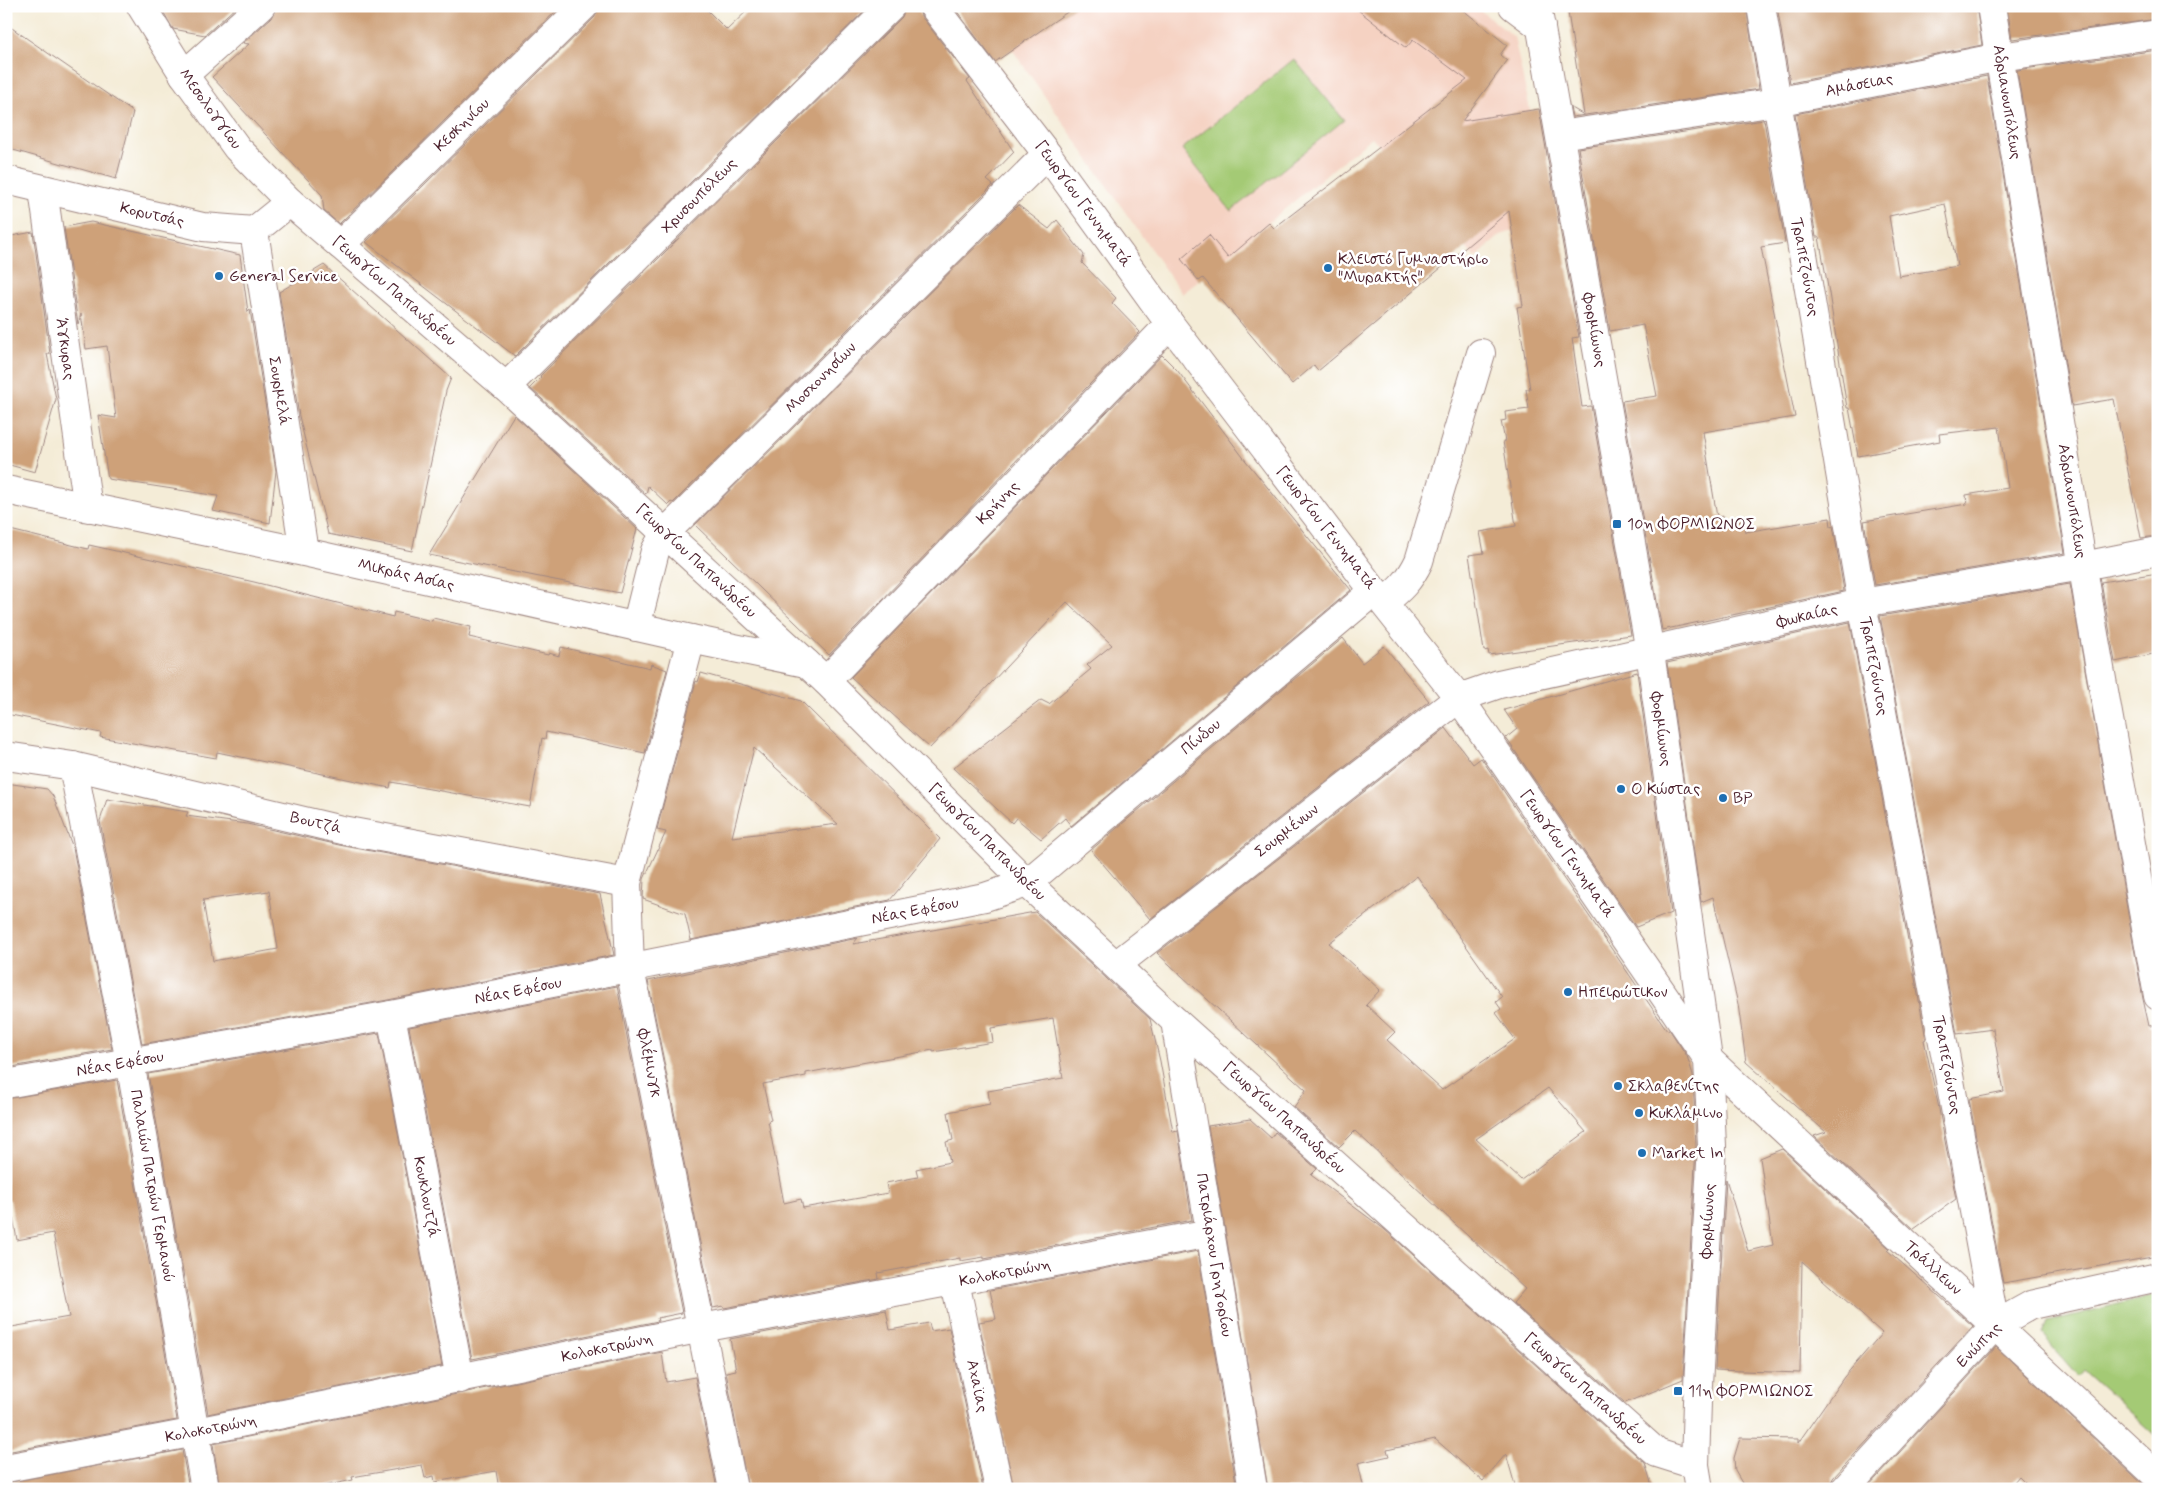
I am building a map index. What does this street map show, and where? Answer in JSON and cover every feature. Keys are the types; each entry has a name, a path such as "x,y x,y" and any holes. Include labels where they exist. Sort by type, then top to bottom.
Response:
{"street":[{"name":"Μεσολογγίου","path":"141,6 184,75 236,148 290,202"},
{"path":"184,75 261,6"},
{"name":"Κεσκηνίου","path":"340,245 584,6"},
{"name":"Χρυσουπόλεως","path":"506,387 891,6"},
{"name":"Γεωργίου Γεννηματά","path":"933,6 1047,154 1170,324 1459,698 1708,1058"},
{"path":"1513,6 1539,17"},
{"name":"Τραπεζούντος","path":"1761,6 1862,603 1995,1325"},
{"name":"Αδριανουπόλεως","path":"1991,6 2083,566 2150,913 2158,996"},
{"name":"Φορμίωνος","path":"1539,17 1650,652 1708,1058 1712,1146 1697,1477"},
{"name":"Αμάσειας","path":"1560,135 1776,102 2000,58 2158,34"},
{"name":"Μοσχονησίων","path":"636,627 655,551 665,533 1047,154"},
{"name":"Κορυτσάς","path":"6,180 203,227 254,230"},
{"name":"Άγκυρας","path":"42,190 88,508"},
{"path":"254,230 290,202"},
{"name":"Γεωργίου Παπανδρέου","path":"290,202 506,387 806,662 1027,882 1176,1021 1657,1453 1697,1477"},
{"name":"Σουρμελά","path":"254,230 304,552"},
{"name":"Κρήνης","path":"826,681 1170,324"},
{"name":"Πίνδου","path":"1027,882 1379,596 1402,588 1410,579 1419,562 1481,353"},
{"name":"Μικράς Ασίας","path":"6,490 304,552 636,627 806,662"},
{"name":"Φωκαίας","path":"1459,698 1499,684 1650,652 1862,603 2083,566 2158,551"},
{"name":"Φλέμινγκ","path":"691,639 627,884 630,969 733,1489"},
{"name":"Σουρμένων","path":"1116,965 1459,698"},
{"name":"Βουτζά","path":"6,756 73,766 342,830 627,884"},
{"name":"Παλαιών Πατρών Γερμανού","path":"73,766 130,1062 205,1489"},
{"name":"Νέας Εφέσου","path":"6,1084 392,1015 630,969 985,897 1027,882"},
{"name":"Κουκλουτζά","path":"392,1015 460,1379"},
{"name":"Πατριάρχου Γρηγορίου","path":"1176,1021 1252,1489"},
{"name":"Τράλλεων","path":"1708,1058 2158,1477"},
{"name":"Κολοκοτρώνη","path":"6,1468 460,1379 702,1328 1210,1233"},
{"name":"Ενώπης","path":"1845,1489 1995,1325 2031,1305 2158,1277"},
{"name":"Αχαϊας","path":"955,1282 999,1489"}],"shaded area":[{"path":"982,6 1475,6 1514,37 1556,229 1531,225 1501,235 1475,258 1372,137 1182,294"}],"green space":[{"path":"1294,59 1344,120 1231,211 1182,149"},
{"path":"2158,1294 2158,1438 2083,1370 2078,1376 2042,1335 2047,1322"}],"building":[{"path":"160,6 237,6 205,35 173,29"},
{"path":"276,6 561,6 339,224 324,211 322,195 212,77 249,44 243,43 271,18"},
{"path":"599,6 703,6 727,30 752,6 869,6 515,356 366,242 595,17"},
{"path":"906,6 918,6 921,16 970,79 967,81 1014,152 987,180 993,185 673,503 671,502 668,505 648,486 646,494 530,388 902,17"},
{"path":"953,6 1076,6 995,62"},
{"path":"1353,6 1458,6 1507,45 1500,55 1507,61 1462,121 1539,109 1579,337 1572,338 1582,407 1591,406 1631,635 1489,655 1488,650 1484,651 1469,555 1484,553 1480,532 1516,526 1501,421 1506,420 1505,412 1529,409 1526,389 1530,389 1517,307 1523,306 1509,211 1318,371 1314,365 1292,384 1203,278 1199,281 1181,259 1209,235 1228,258 1269,223 1274,228 1467,80 1413,40 1406,48"},
{"path":"1567,6 1746,6 1759,89 1572,117 1570,107 1584,115"},
{"path":"1777,6 1976,6 1982,45 1790,83"},
{"path":"2007,6 2158,6 2158,19 2012,39"},
{"path":"6,24 133,112 116,179 6,148"},
{"path":"2158,50 2158,536 2141,538 2114,399 2072,406 2017,70"},
{"path":"1987,76 2065,553 1875,585 1864,521 1967,504 1966,495 2008,488 1999,427 1939,434 1940,441 1858,456 1849,408 1847,408 1829,293 1819,237 1816,237 1795,114","holes":["1945,204 1957,266 1899,276 1889,216"]},
{"path":"1764,120 1785,243 1761,247 1795,417 1703,432 1717,517 1724,516 1725,523 1743,521 1745,532 1830,518 1844,591 1662,630 1622,401 1657,396 1643,325 1610,331 1578,148"},
{"path":"1018,205 1049,229 1057,220 1084,255 1082,263 1116,298 1112,303 1140,332 829,655 695,525"},
{"path":"91,222 240,255 276,471 270,523 213,511 218,496 108,479 98,415 116,418 107,346 86,349 81,314 78,324 64,227"},
{"path":"33,232 50,354 47,354 56,399 35,472 6,464 6,237"},
{"path":"324,265 451,378 446,391 412,551 328,534 299,416 279,292"},
{"path":"1162,355 1177,370 1246,461 1351,590 1071,826 1065,818 1041,839 1016,818 1012,823 953,768 1041,700 1049,704 1091,669 1087,665 1112,645 1067,602 930,748 851,677"},
{"path":"514,415 637,529 620,593 429,555"},
{"path":"6,529 88,549 89,545 254,582 393,617 394,612 432,621 433,618 471,627 469,637 548,655 549,653 559,656 561,647 650,668 651,664 667,670 645,753 546,732 545,739 542,738 530,807 391,782 390,788 217,752 216,758 176,751 100,737 101,733 6,714"},
{"path":"2158,573 2158,653 2115,662 2101,582"},
{"path":"2070,584 2143,999 2149,1026 2158,1025 2158,1256 2003,1283 1969,1099 2004,1092 1993,1029 1957,1034 1880,616"},
{"path":"1850,622 1926,1039 1924,1040 1956,1199 1914,1229 1814,1136 1826,1132 1746,1062 1738,1004 1713,897 1701,902 1667,663"},
{"path":"1343,638 1362,663 1384,646 1429,701 1150,919 1091,850"},
{"path":"1637,672 1671,913 1636,927 1506,738 1517,729 1504,710"},
{"path":"701,673 801,701 940,839 890,900 691,940 685,914 643,899 644,879 666,832 657,830 696,681 698,682","holes":["754,748 838,824 732,837"]},
{"path":"1446,728 1473,764 1481,758 1667,1030 1669,1029 1687,1056 1693,1075 1696,1146 1683,1379 1625,1403 1513,1303 1525,1289 1355,1131 1339,1147 1294,1107 1306,1090 1157,953","holes":["1417,876 1502,997 1496,1002 1501,1009 1496,1013 1515,1039 1442,1090 1387,1040 1395,1032 1366,1005 1380,990 1329,943","1548,1088 1586,1132 1521,1180 1476,1139"]},
{"path":"6,783 47,789 53,796 73,848 112,1049 6,1068"},
{"path":"107,799 188,812 186,816 247,824 339,845 600,894 614,955 388,1000 142,1044 100,821","holes":["269,891 278,949 213,961 203,900"]},
{"path":"1035,912 1150,1019 1173,1132 1178,1131 1192,1220 984,1259 984,1257 960,1261 960,1258 878,1273 879,1279 724,1308 723,1306 713,1308 648,981 858,938 853,944","holes":["1053,1018 1063,1078 988,1091 990,1104 948,1112 953,1140 946,1142 950,1162 916,1169 918,1177 886,1183 888,1193 803,1208 801,1199 784,1203 768,1121 771,1120 763,1084 806,1076 806,1073 933,1050 933,1052 993,1042 991,1028"]},
{"path":"617,986 682,1313 657,1318 658,1321 472,1359 409,1027"},
{"path":"379,1033 442,1366 208,1414 148,1074"},
{"path":"117,1080 177,1420 6,1452 6,1328 69,1317 53,1233 17,1240 10,1200 6,1200 6,1099"},
{"path":"1250,1119 1271,1138 1275,1132 1317,1169 1311,1175 1384,1229 1645,1463 1653,1489 1516,1489 1506,1454 1483,1481 1435,1439 1387,1450 1389,1456 1358,1463 1364,1489 1268,1489 1208,1126"},
{"path":"1782,1149 1889,1248 1887,1250 1973,1326 1833,1478 1830,1489 1749,1489 1742,1483 1735,1471 1734,1458 1740,1438 1798,1439 1798,1443 1844,1377 1882,1333 1802,1261 1800,1373 1715,1370 1726,1179 1748,1251 1773,1245 1760,1158"},
{"path":"1198,1251 1237,1489 1014,1489 979,1322 996,1319 990,1290"},
{"path":"886,1310 890,1330 929,1323 931,1331 949,1328 983,1489 748,1489 726,1372 736,1370 730,1339"},
{"path":"1996,1347 2148,1489 2032,1489 2019,1476 2008,1489 1866,1489"},
{"path":"662,1352 666,1382 695,1377 717,1489 499,1489 496,1471 435,1482 434,1476 425,1478 422,1465 352,1477 353,1480 308,1489 220,1489 213,1444"},
{"path":"182,1450 189,1489 6,1489 6,1483"}],"place":[{"name":"Κλειστό Γυμναστήριο \"Μυρακτής\"","path":"1328,268"},
{"name":"General Service","path":"219,276"},
{"name":"10η ΦΟΡΜΙΩΝΟΣ","path":"1617,524"},
{"name":"Ο Κώστας","path":"1621,789"},
{"name":"BP","path":"1723,798"},
{"name":"Ηπειρώτικον","path":"1568,992"},
{"name":"Σκλαβενίτης","path":"1618,1086"},
{"name":"Κυκλάμινο","path":"1639,1113"},
{"name":"Market In","path":"1642,1153"},
{"name":"11η ΦΟΡΜΙΩΝΟΣ","path":"1678,1391"}]}
